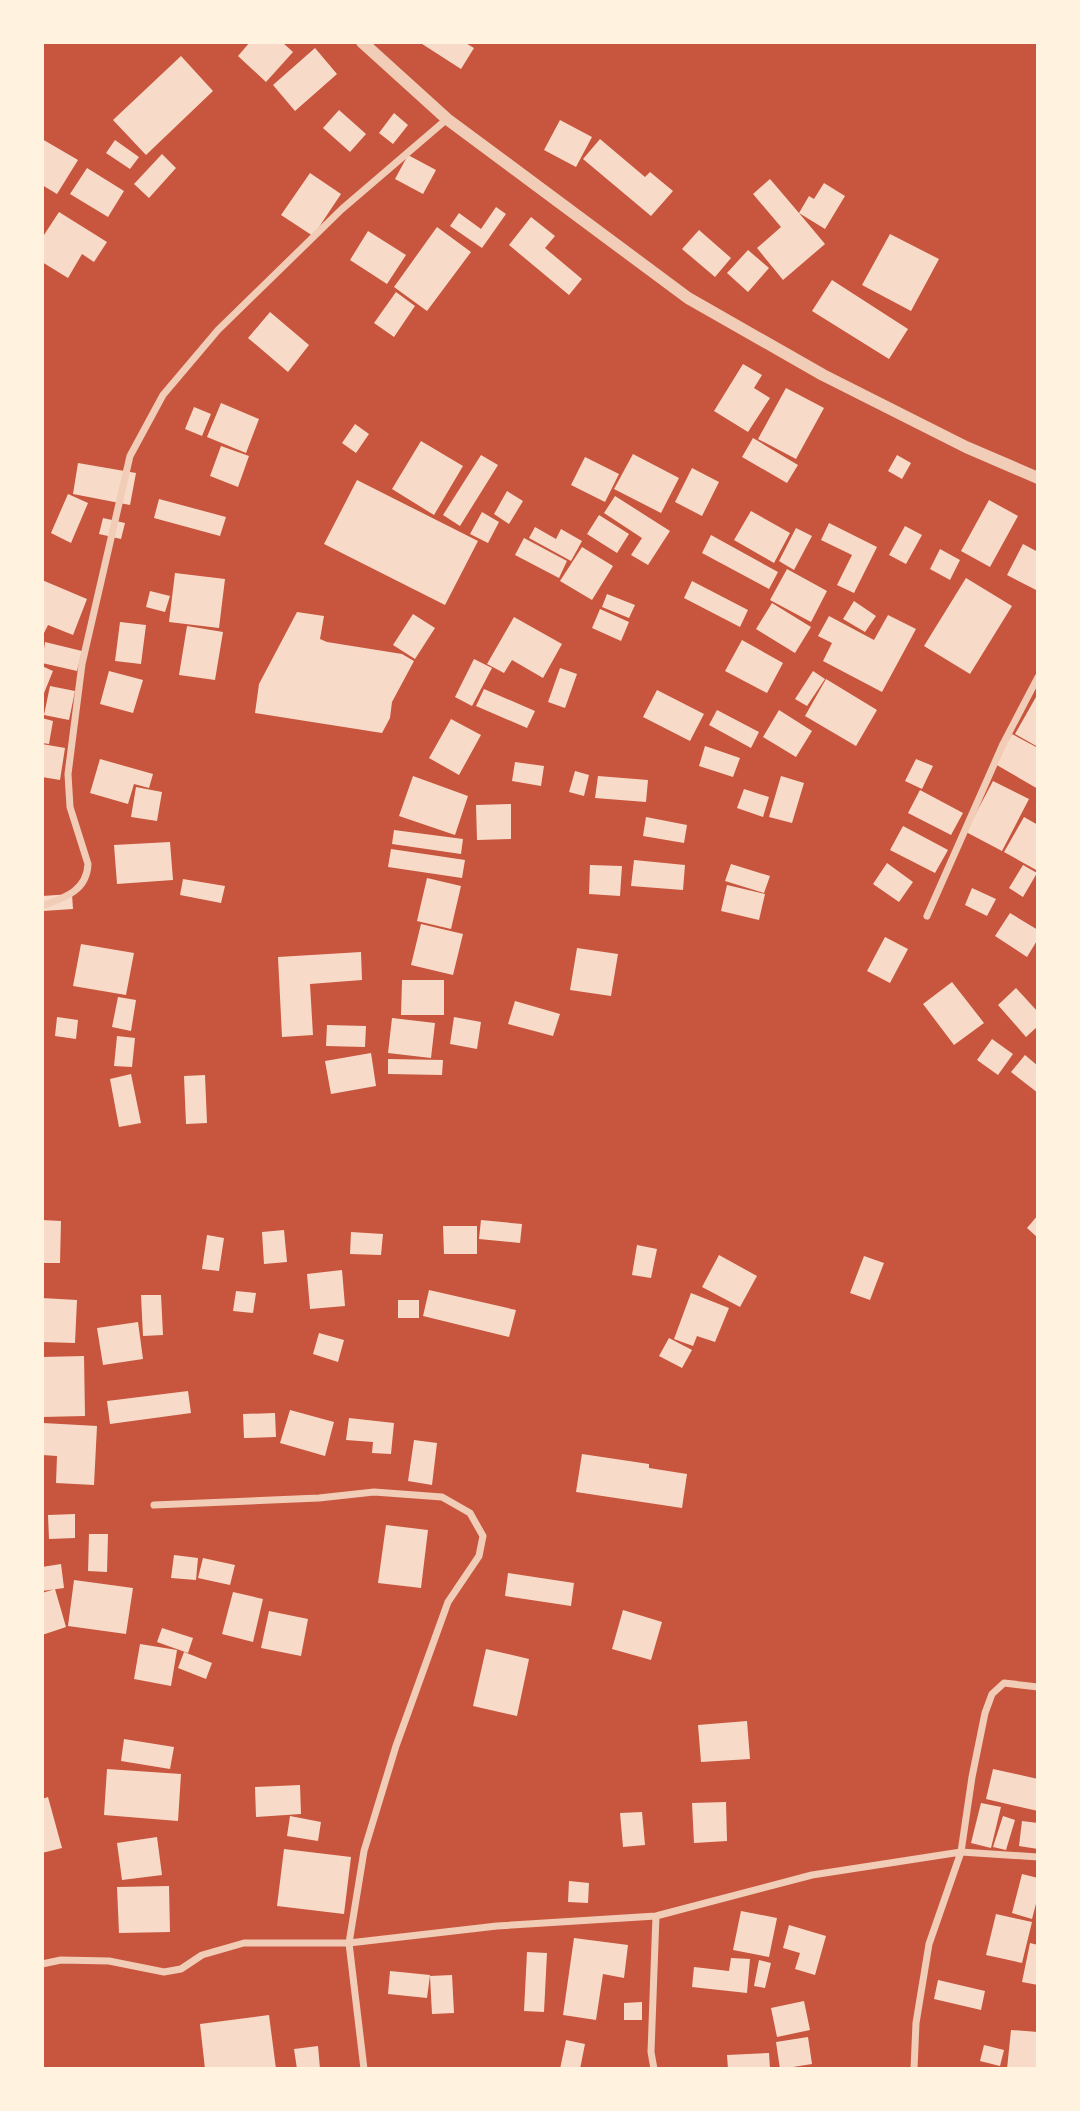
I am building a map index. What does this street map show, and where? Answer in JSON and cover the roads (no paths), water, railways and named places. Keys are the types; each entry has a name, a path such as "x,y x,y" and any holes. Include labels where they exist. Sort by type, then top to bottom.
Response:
{"street":[{"path":"362,42 447,119 688,298 834,381 966,447 1038,478"},
{"path":"42,906 65,898 84,884 88,874 88,864 70,807 68,774 82,664 130,456 163,395 218,330 342,209 447,119"},
{"path":"927,916 1003,744 1038,677"},
{"path":"153,1505 319,1498 374,1492 442,1497 470,1513 483,1536 478,1556 448,1602 396,1746 364,1850 349,1943 363,2069"},
{"path":"915,2069 916,2023 929,1944 961,1852 985,1713 992,1694 1004,1684 1038,1687"},
{"path":"42,1964 61,1960 108,1961 164,1972 181,1969 202,1955 244,1943 349,1943 497,1926 656,1916 812,1875 961,1852 1038,1857"},
{"path":"654,2069 652,2052 656,1916"}]}
